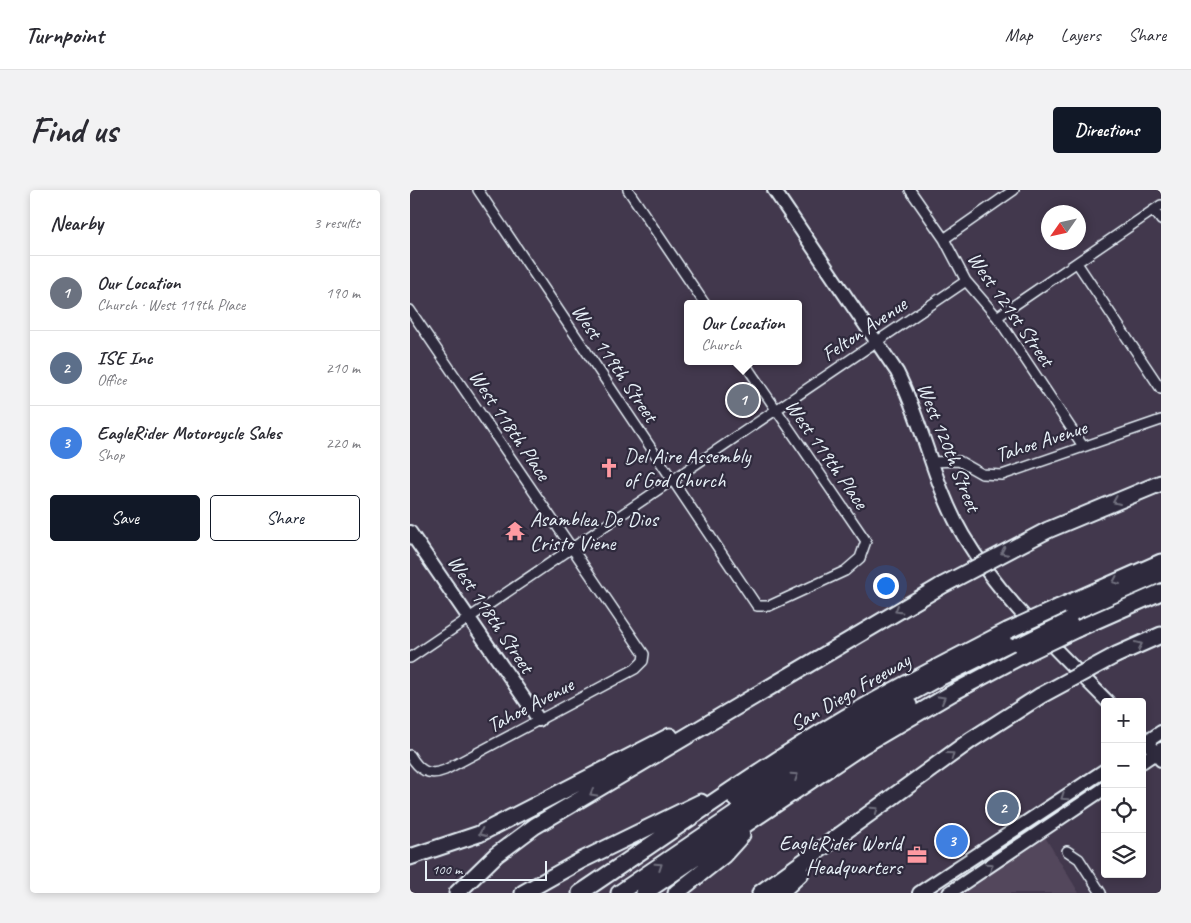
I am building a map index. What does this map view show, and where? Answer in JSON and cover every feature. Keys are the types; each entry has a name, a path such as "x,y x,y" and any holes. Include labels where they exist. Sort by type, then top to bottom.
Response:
{"highway":[{"path":"456,893 496,855 535,826 772,684 941,586 1048,530 1161,483"},
{"name":"San Diego Freeway","path":"580,893 752,777 894,689 1018,642 1067,619 1161,562"},
{"path":"1067,619 1161,574"},
{"path":"1067,619 1161,580"},
{"name":"San Diego Freeway","path":"644,893 870,742 954,692 1018,642 1067,619 1161,592"},
{"path":"760,893 971,740 1040,696 1116,655 1161,634"},
{"path":"598,893 770,778 859,722 933,681 1018,642"},
{"path":"619,893 744,808 859,735 1018,642"},
{"path":"410,857 479,834 772,684"},
{"path":"523,893 582,860 752,777"},
{"path":"676,893 724,855 754,820"},
{"path":"780,893 840,835"}],"main road":[{"name":"West 120th Street","path":"774,190 897,372 912,403 932,462 963,534 993,578 1104,698"},
{"name":"West 118th Street","path":"411,535 470,617 539,720"},
{"path":"1146,739 1161,732"},
{"path":"1146,742 1159,754 1146,760"},
{"path":"919,893 1101,773"},
{"path":"949,893 1101,791"}],"street":[{"name":"West 119th Street","path":"478,190 757,606"},
{"path":"628,190 702,300"},
{"name":"West 121st Street","path":"910,190 944,240 966,281 997,317 1083,446"},
{"path":"944,240 1014,190"},
{"path":"997,317 1158,207 1161,220"},
{"path":"1077,263 1161,390"},
{"name":"Felton Avenue","path":"410,658 966,281"},
{"name":"West 118th Place","path":"410,310 640,647 644,654 643,661"},
{"name":"West 119th Place","path":"746,365 866,541 860,558 845,571 769,606 757,606"},
{"name":"Tahoe Avenue","path":"932,462 959,462 982,474 1002,475 1161,420"},
{"name":"Tahoe Avenue","path":"410,755 419,768 430,773 445,770 635,669 643,661"},
{"path":"1067,851 1078,859 1101,893"}],"shaded area":[{"path":"1045,837 1079,893 964,893"}],"place":[{"name":"Our Location","path":"743,400"},
{"name":"Del Aire Assembly of God Church","path":"609,468"},
{"name":"Asamblea De Dios Cristo Viene","path":"515,531"},
{"name":"ISE Inc","path":"1003,808"},
{"name":"EagleRider Motorcycle Sales","path":"952,841"},
{"name":"EagleRider World Headquarters","path":"917,855"}]}
